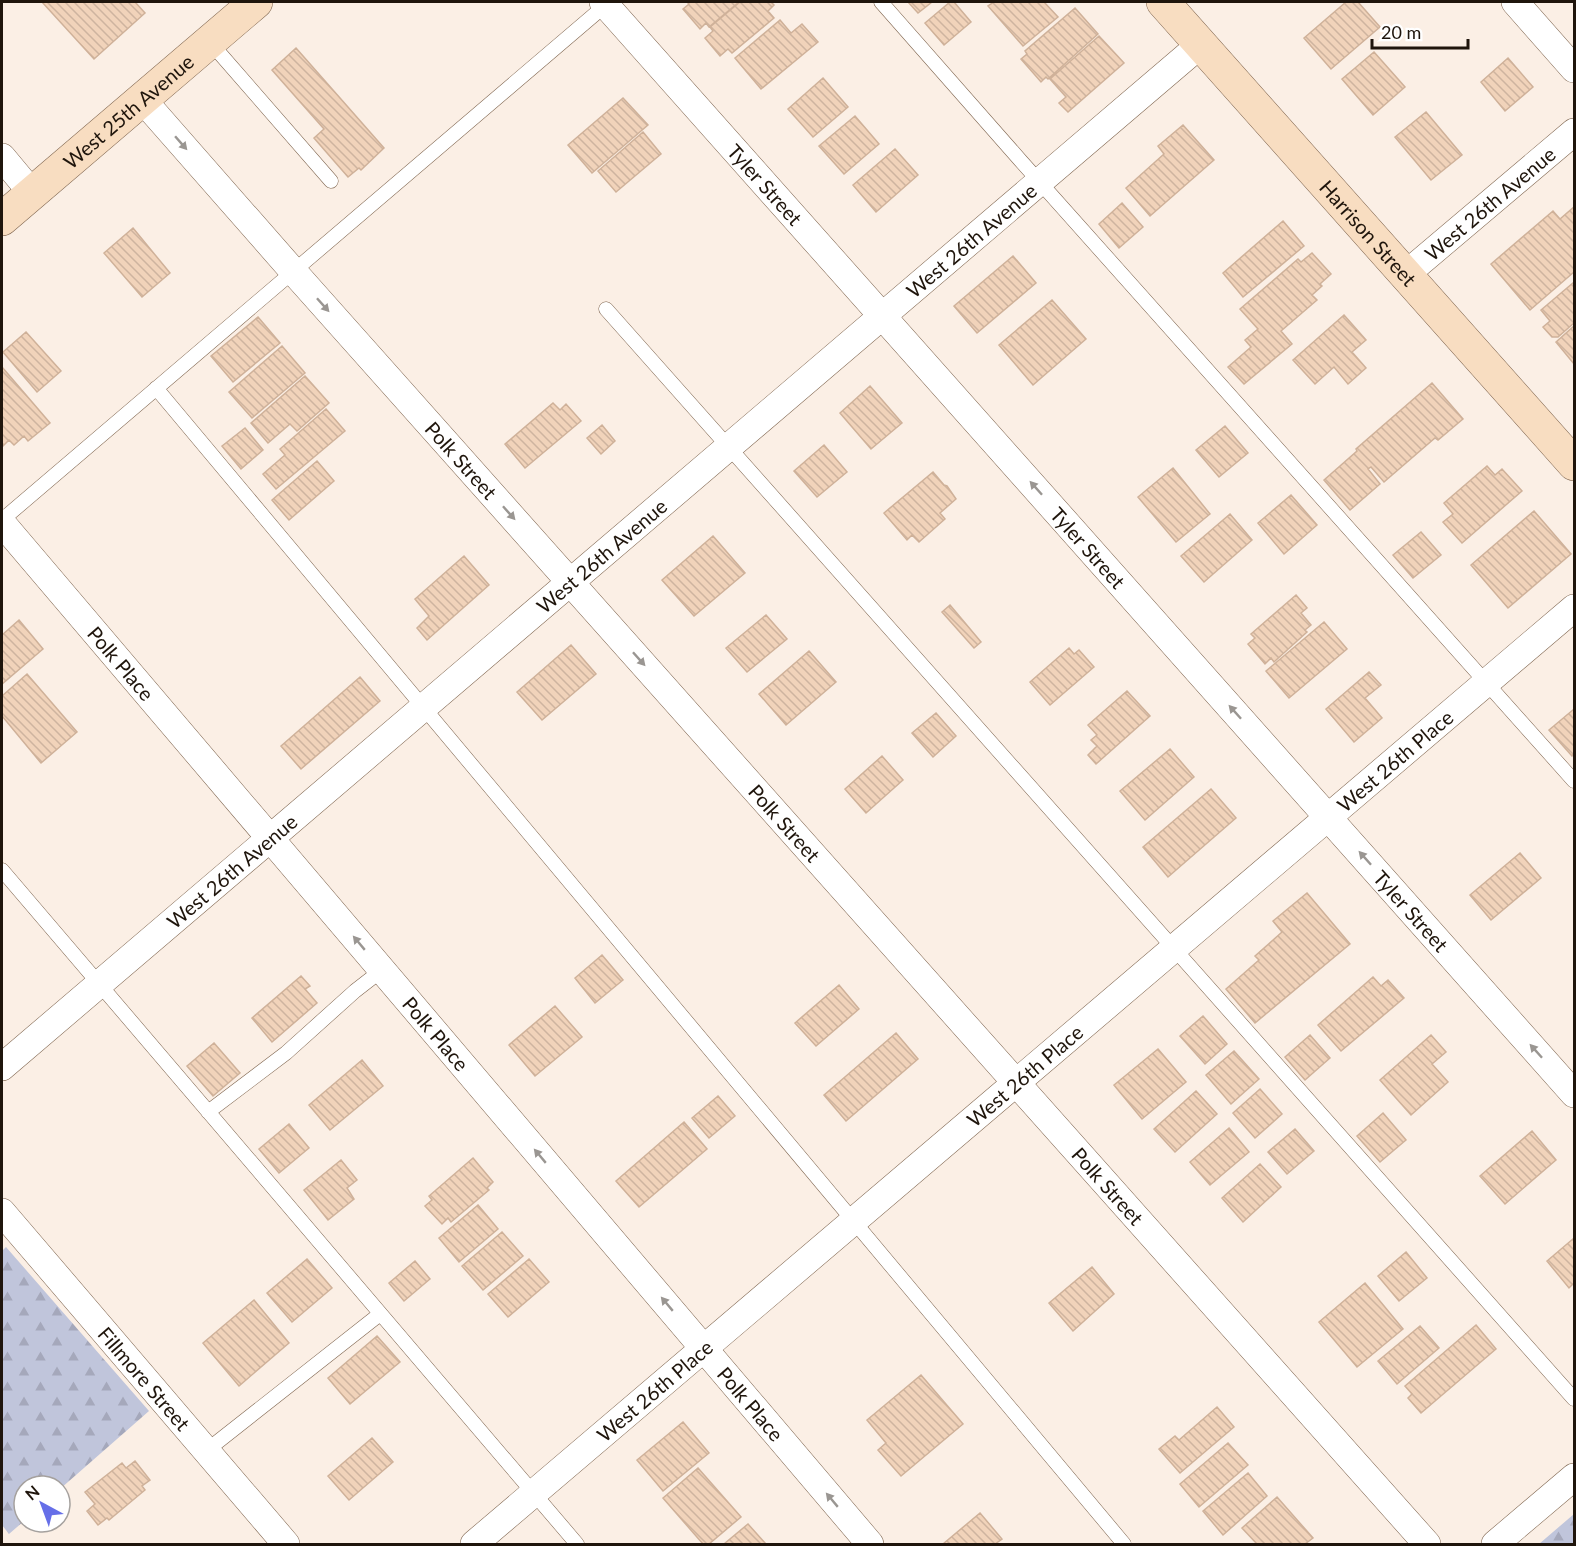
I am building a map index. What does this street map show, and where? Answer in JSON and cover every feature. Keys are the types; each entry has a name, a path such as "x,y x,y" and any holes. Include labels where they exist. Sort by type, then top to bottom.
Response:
{"street":[{"name":"West 25th Avenue","path":"2,219 256,2"},
{"name":"Tyler Street","path":"606,2 1575,1094"},
{"name":"Harrison Street","path":"1163,2 1575,464"},
{"path":"1515,2 1575,69"},
{"name":"West 26th Avenue","path":"2,1067 1201,44"},
{"name":"Polk Street","path":"142,99 1427,1545"},
{"name":"West 26th Avenue","path":"1405,275 1575,132"},
{"path":"2,157 32,193"},
{"name":"Polk Place","path":"2,521 870,1545"},
{"name":"West 26th Place","path":"474,1545 1575,608"},
{"name":"Fillmore Street","path":"2,1212 286,1545"},
{"path":"1496,1545 1575,1477"}],"lane":[{"path":"2,521 606,2"},
{"path":"881,2 1575,781"},
{"path":"209,41 331,181"},
{"path":"606,309 1575,1400"},
{"path":"156,388 1124,1545"},
{"path":"2,870 577,1545"},
{"path":"208,1112 286,1053 382,970"},
{"path":"206,1451 380,1314"}],"green space":[{"path":"6,1247 149,1411 72,1478 72,1474 12,1474 12,1531 9,1534 2,1525 2,1251"},
{"path":"1574,1514 1574,1544 1539,1544"}],"building":[{"path":"42,2 135,2 145,13 94,59"},
{"path":"687,2 739,2 709,27 706,23 700,29 683,9 689,4"},
{"path":"740,2 771,2 774,5 768,11 774,18 732,53 728,49 720,56 705,38 713,31 710,27"},
{"path":"908,2 932,2 918,13"},
{"path":"950,2 954,2 971,22 944,45 925,23"},
{"path":"994,2 1044,2 1058,17 1023,46 988,6"},
{"path":"1346,2 1358,2 1380,27 1331,69 1304,38"},
{"path":"1075,8 1098,34 1048,79 1046,77 1041,82 1021,59 1027,54 1025,51"},
{"path":"780,20 791,33 802,24 818,42 761,89 735,58"},
{"path":"1099,36 1124,63 1068,112 1059,103 1066,97 1050,79"},
{"path":"296,48 384,148 361,170 359,168 348,177 314,138 324,129 272,70"},
{"path":"1374,52 1405,87 1373,115 1342,79"},
{"path":"1508,58 1533,87 1505,111 1481,82"},
{"path":"823,78 848,107 813,137 788,109"},
{"path":"623,98 648,125 592,173 568,145"},
{"path":"1426,112 1462,155 1431,180 1395,137"},
{"path":"855,116 879,144 844,174 819,146"},
{"path":"1183,125 1214,160 1150,216 1126,188 1164,154 1158,146"},
{"path":"643,132 661,154 616,192 598,171"},
{"path":"895,149 918,175 876,212 853,185"},
{"path":"1122,203 1143,227 1119,248 1099,224"},
{"path":"1574,207 1574,272 1530,310 1491,264 1553,211 1560,219"},
{"path":"1283,221 1304,246 1243,297 1223,273"},
{"path":"133,228 170,273 142,297 104,253"},
{"path":"1312,253 1331,274 1312,295 1317,300 1281,331 1292,344 1244,384 1228,367 1251,347 1245,340 1258,329 1240,309 1298,259 1301,262"},
{"path":"1013,256 1036,283 977,333 954,306"},
{"path":"1574,282 1574,323 1558,337 1552,337 1543,327 1550,321 1541,310"},
{"path":"1052,300 1086,339 1033,385 999,345"},
{"path":"1344,315 1366,340 1352,352 1366,368 1348,384 1334,367 1315,384 1293,360"},
{"path":"258,317 280,343 233,382 211,356"},
{"path":"1574,326 1574,364 1556,342"},
{"path":"26,332 61,371 37,392 3,352"},
{"path":"282,346 305,373 252,418 229,392"},
{"path":"2,367 50,423 28,441 24,436 14,445 9,440 2,447"},
{"path":"305,376 329,403 297,431 290,424 268,443 251,423"},
{"path":"1432,383 1463,419 1438,440 1435,438 1384,482 1371,467 1368,469 1380,484 1350,510 1324,480"},
{"path":"870,386 902,423 871,449 840,413"},
{"path":"553,403 560,410 566,404 581,421 525,468 505,444"},
{"path":"326,409 345,431 276,489 263,474 285,455 280,449"},
{"path":"602,425 615,441 601,454 587,438"},
{"path":"1225,426 1248,453 1219,477 1196,450"},
{"path":"245,428 263,450 241,469 222,446"},
{"path":"824,445 847,472 817,497 794,471"},
{"path":"317,461 334,481 289,520 272,500"},
{"path":"1487,466 1495,475 1502,469 1522,491 1462,543 1443,522 1453,514 1444,503"},
{"path":"1173,468 1210,514 1176,542 1138,497"},
{"path":"933,472 956,499 940,513 945,519 919,542 912,535 907,540 884,513"},
{"path":"1291,495 1317,525 1284,554 1258,523"},
{"path":"1534,511 1571,554 1508,608 1471,565"},
{"path":"1230,514 1252,540 1204,582 1181,556"},
{"path":"1421,532 1441,555 1413,578 1393,555"},
{"path":"713,536 745,573 694,616 662,580"},
{"path":"464,556 489,585 427,640 417,628 429,616 415,599"},
{"path":"1296,595 1307,608 1301,613 1311,625 1305,630 1307,632 1274,662 1271,658 1265,664 1248,644 1255,638 1251,634"},
{"path":"950,605 981,642 974,648 942,612"},
{"path":"766,615 787,639 747,672 726,648"},
{"path":"19,620 43,649 2,684 2,635"},
{"path":"1324,622 1347,649 1289,698 1266,671"},
{"path":"571,645 596,674 542,720 517,692"},
{"path":"1069,648 1074,654 1079,650 1094,667 1050,705 1030,682"},
{"path":"809,651 836,682 786,725 759,694"},
{"path":"1369,672 1381,685 1365,698 1382,718 1354,742 1326,709"},
{"path":"27,674 77,732 41,763 2,716 2,696"},
{"path":"360,677 380,701 301,769 281,746"},
{"path":"1127,691 1150,716 1096,764 1088,755 1097,746 1091,740 1097,735 1088,725"},
{"path":"1574,709 1574,753 1572,756 1549,730"},
{"path":"936,713 956,736 933,757 912,733"},
{"path":"1170,749 1194,777 1145,820 1120,791"},
{"path":"882,756 903,780 866,813 845,789"},
{"path":"1211,789 1236,818 1168,877 1143,847"},
{"path":"1520,853 1541,878 1491,920 1470,895"},
{"path":"1307,893 1350,944 1255,1023 1226,989 1259,960 1255,956 1282,932 1273,921"},
{"path":"602,955 623,980 595,1003 575,978"},
{"path":"301,976 310,986 305,989 317,1003 272,1042 252,1018"},
{"path":"1373,977 1381,986 1388,980 1404,998 1341,1051 1318,1025"},
{"path":"839,985 859,1009 816,1046 795,1023"},
{"path":"555,1006 582,1037 535,1076 509,1045"},
{"path":"1203,1016 1227,1044 1205,1064 1180,1036"},
{"path":"896,1033 918,1059 846,1121 824,1095"},
{"path":"1310,1035 1330,1058 1305,1080 1285,1057"},
{"path":"1431,1035 1446,1052 1432,1064 1448,1082 1411,1115 1380,1080"},
{"path":"214,1043 240,1073 213,1096 187,1066"},
{"path":"1158,1049 1186,1082 1142,1119 1114,1085"},
{"path":"1234,1051 1259,1079 1231,1104 1206,1075"},
{"path":"362,1060 383,1086 330,1130 309,1105"},
{"path":"1260,1089 1282,1114 1255,1138 1233,1113"},
{"path":"1196,1091 1217,1114 1175,1152 1154,1129"},
{"path":"718,1096 735,1116 709,1138 692,1118"},
{"path":"1383,1113 1406,1140 1380,1162 1357,1136"},
{"path":"684,1122 707,1149 639,1207 616,1181"},
{"path":"289,1124 309,1148 279,1173 259,1149"},
{"path":"1229,1128 1249,1152 1210,1185 1190,1162"},
{"path":"1295,1129 1314,1151 1287,1174 1268,1152"},
{"path":"1532,1131 1556,1160 1505,1204 1480,1176"},
{"path":"473,1158 493,1182 487,1188 489,1190 451,1222 448,1218 442,1224 425,1206 432,1200 429,1196"},
{"path":"341,1160 357,1180 347,1188 354,1199 328,1220 304,1190"},
{"path":"1260,1164 1281,1187 1243,1222 1222,1198"},
{"path":"478,1205 498,1229 459,1262 439,1238"},
{"path":"502,1232 523,1256 483,1290 462,1266"},
{"path":"1574,1238 1574,1283 1569,1288 1547,1261"},
{"path":"1406,1252 1427,1278 1399,1301 1378,1276"},
{"path":"307,1259 332,1288 292,1322 267,1293"},
{"path":"529,1259 549,1282 508,1317 488,1294"},
{"path":"415,1261 430,1279 404,1301 389,1283"},
{"path":"1092,1267 1114,1294 1073,1331 1049,1303"},
{"path":"1365,1283 1403,1329 1357,1367 1319,1322"},
{"path":"254,1300 289,1343 239,1386 203,1343"},
{"path":"1476,1325 1496,1349 1421,1413 1408,1398 1412,1394 1405,1386"},
{"path":"1420,1326 1439,1348 1397,1384 1378,1361"},
{"path":"377,1336 400,1362 350,1404 328,1378"},
{"path":"921,1375 963,1424 901,1476 878,1450 886,1443 867,1420"},
{"path":"1217,1407 1234,1427 1180,1473 1159,1449 1175,1436 1179,1440"},
{"path":"683,1422 709,1453 663,1491 637,1460"},
{"path":"372,1438 393,1462 349,1500 328,1476"},
{"path":"1228,1443 1248,1465 1199,1507 1180,1484"},
{"path":"135,1461 150,1480 142,1486 145,1490 109,1520 107,1518 98,1525 87,1511 95,1504 85,1492 122,1463 126,1468"},
{"path":"698,1468 741,1517 709,1544 703,1544 663,1498"},
{"path":"1248,1473 1267,1496 1223,1535 1203,1511"},
{"path":"1277,1497 1313,1538 1305,1544 1257,1544 1242,1528"},
{"path":"980,1513 1002,1539 995,1544 943,1544"},
{"path":"748,1524 766,1544 724,1544"}]}
